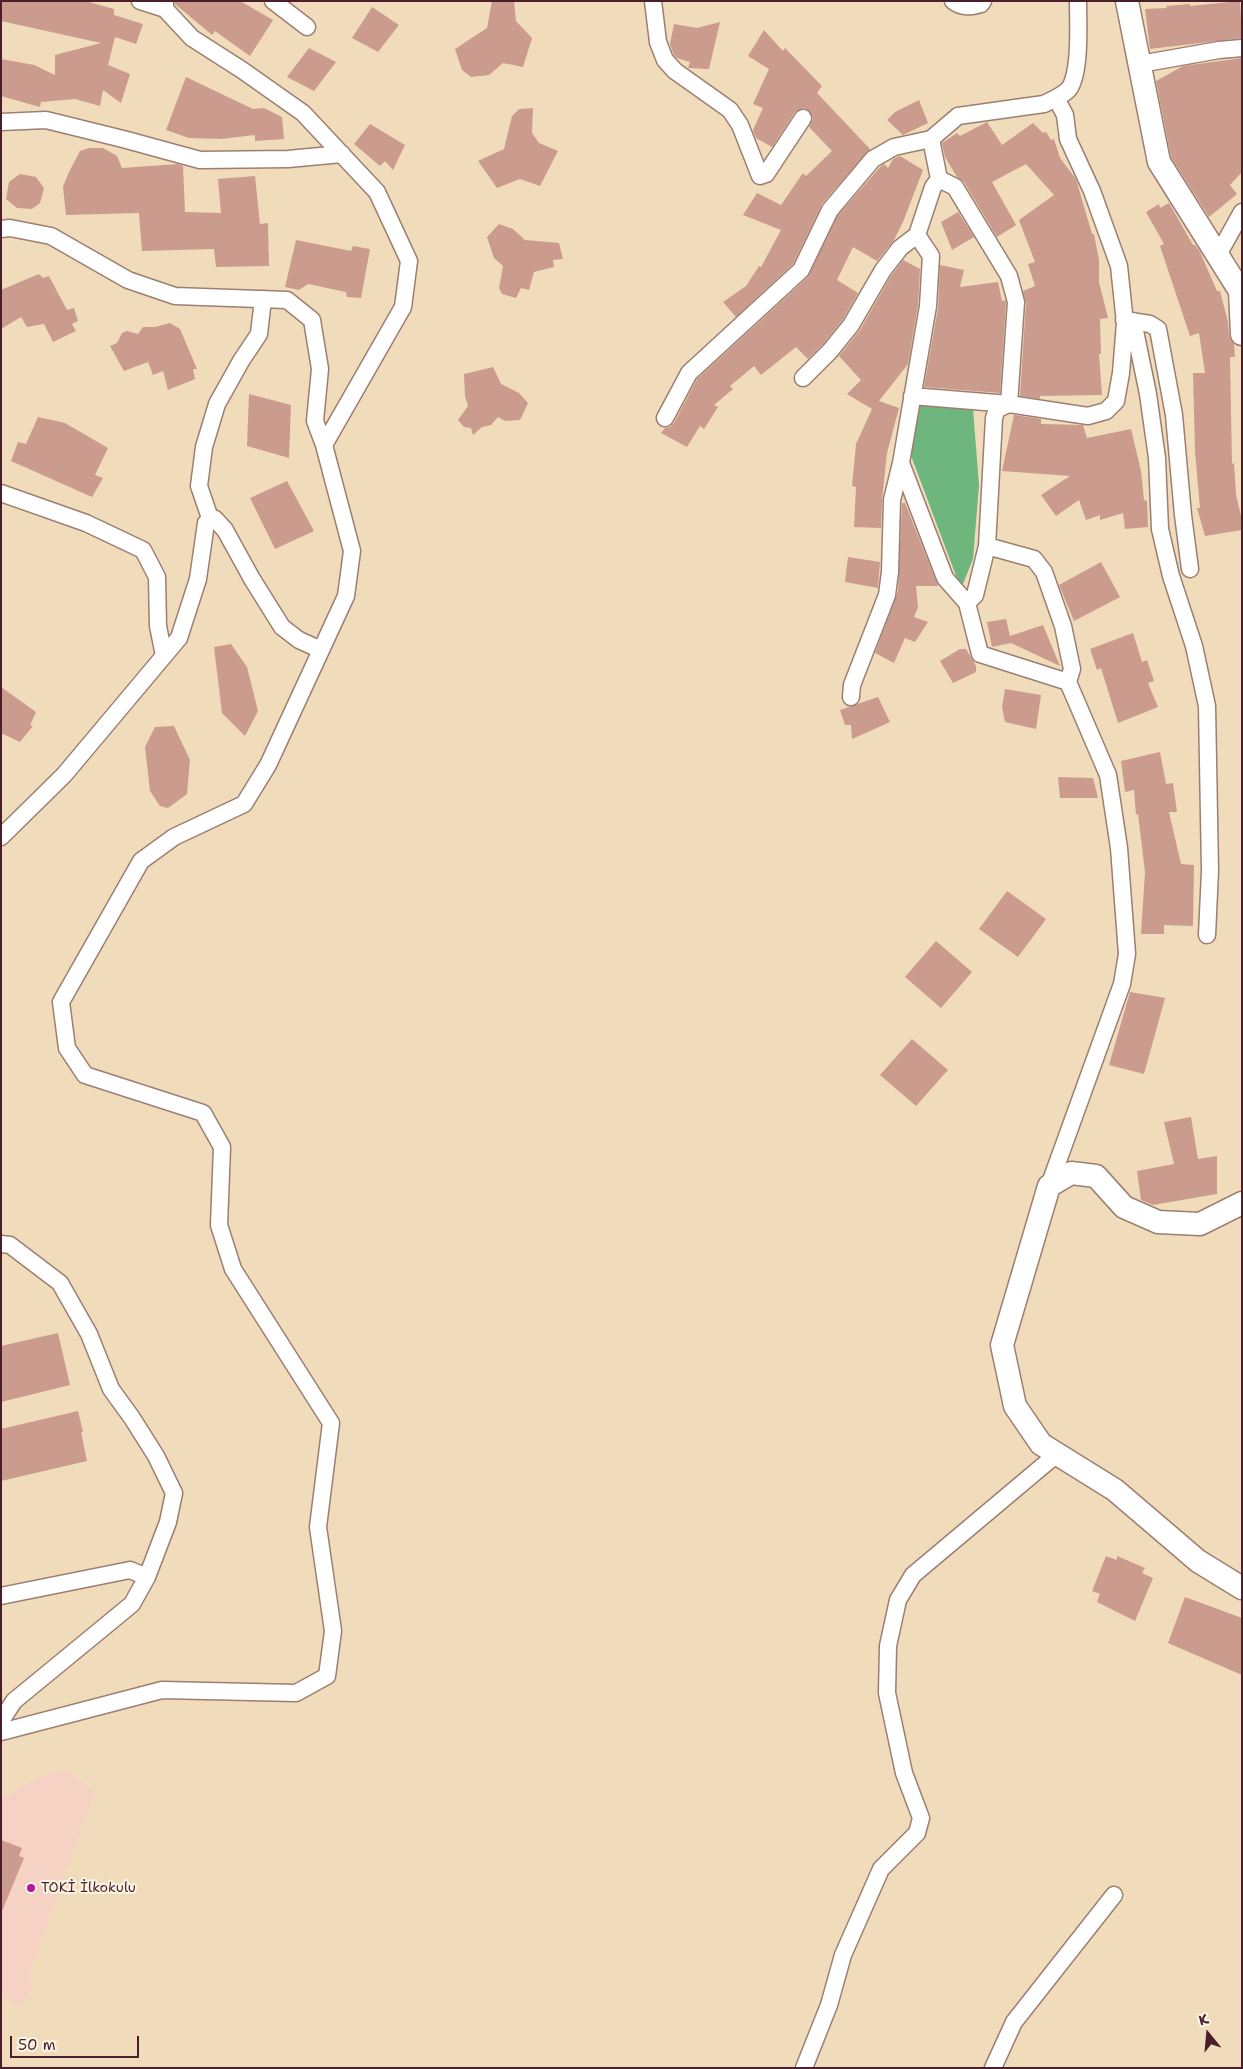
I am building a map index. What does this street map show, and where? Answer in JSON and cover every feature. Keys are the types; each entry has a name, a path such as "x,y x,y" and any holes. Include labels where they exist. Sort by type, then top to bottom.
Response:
{"street":[{"path":"140,1 165,5 192,38 303,113 377,192 409,261 403,307 324,445"},
{"path":"273,1 307,27"},
{"path":"653,1 658,42 665,60 676,71 730,110 740,125 760,176 766,174 803,118"},
{"path":"953,1 959,6 970,7 981,4 983,1"},
{"path":"665,418 689,373 801,270 830,210 872,159 894,147 931,139 958,116 1012,110 1044,104 1069,88 1076,66 1078,1"},
{"path":"1127,1 1159,162 1241,292 1242,334"},
{"path":"1140,64 1219,50 1242,48"},
{"path":"1056,98 1065,115 1068,139 1092,191 1119,266 1129,321 1148,394 1157,458 1160,529 1171,576 1194,646 1207,706 1210,871 1207,935"},
{"path":"1,122 46,120 123,138 200,160 288,159 342,154"},
{"path":"803,378 830,351 851,325 883,270 900,248 917,235 933,187 939,179 931,139"},
{"path":"939,179 955,187 1009,276 1016,302 1009,404"},
{"path":"1218,256 1242,212"},
{"path":"1,229 10,228 51,236 128,280 175,296 287,300 312,320 320,369 315,421 324,445 352,551 346,596 268,765 244,804 174,837 141,861 61,1002 67,1048 85,1075 203,1113 222,1147 220,1225 233,1269 331,1423 318,1527 332,1631 327,1676 296,1693 162,1690 1,1732"},
{"path":"851,697 852,685 887,595 890,572 892,500 901,463 928,306 931,256 917,235"},
{"path":"211,521 199,486 204,447 218,404 241,361 259,334 263,299"},
{"path":"912,396 1009,404 1088,416 1106,411 1116,401 1129,321"},
{"path":"1129,321 1150,324 1158,328 1174,415 1190,568"},
{"path":"967,603 975,595 987,546 994,418 997,409 1009,404"},
{"path":"901,463 945,578 967,603 980,654 1068,682"},
{"path":"1,493 86,523 143,550 157,577 158,626 164,656"},
{"path":"1,837 64,775 179,638 198,579 206,523 215,519 225,530 252,579 282,627 300,640 321,650"},
{"path":"987,546 1034,559 1044,572 1063,626 1072,669 1068,682 1108,775 1119,848 1127,954 1122,984 1049,1186 1002,1345 1015,1406 1041,1444 1116,1490 1198,1561 1242,1588"},
{"path":"1049,1186 1071,1173 1096,1176 1124,1207 1158,1222 1200,1224 1242,1203"},
{"path":"1,1244 10,1245 60,1282 90,1334 111,1389 156,1456 174,1493 168,1522 147,1577 132,1604 14,1701 1,1721"},
{"path":"804,2068 829,2005 843,1955 881,1869 916,1833 921,1818 904,1773 887,1693 888,1646 898,1600 913,1575 1057,1454"},
{"path":"1,1596 130,1570 147,1577"},
{"path":"993,2068 1014,2022 1114,1895"}],"shaded area":[{"name":"TOKİ İlkokulu","path":"68,1771 95,1791 28,1977 33,1988 19,2006 1,1996 1,1799 41,1776"}],"green space":[{"path":"920,404 973,409 979,485 973,559 961,589 910,453"}],"building":[{"path":"1,1 85,1 114,9 114,15 143,24 136,44 115,37 108,65 130,74 121,103 103,90 100,106 75,99 41,102 40,107 1,96 1,59 34,65 55,75 55,55 101,43 1,21"},
{"path":"175,1 240,1 273,20 250,56 215,31 212,35 175,4"},
{"path":"492,1 514,1 516,21 532,38 523,67 503,63 489,75 471,77 462,70 455,49 487,28"},
{"path":"1240,1 1242,38 1150,49 1145,9"},
{"path":"372,7 399,25 378,52 352,38"},
{"path":"720,22 709,69 688,68 690,62 677,58 674,55 670,44 674,24 697,28"},
{"path":"764,30 783,51 785,48 822,86 817,93 870,149 822,204 793,264 736,317 723,302 746,286 759,266 761,267 781,230 743,215 757,193 781,205 803,173 806,176 832,151 809,127 813,119 812,114 804,108 795,112 772,147 756,138 753,130 763,108 753,104 769,69 748,56"},
{"path":"309,48 336,62 314,91 287,77"},
{"path":"1242,58 1242,172 1230,185 1237,194 1209,217 1171,157 1156,81 1183,66"},
{"path":"186,77 253,109 264,108 282,117 284,139 255,141 255,135 221,139 189,138 166,130"},
{"path":"919,100 928,123 903,135 887,120 895,112"},
{"path":"533,108 532,133 539,143 558,151 540,186 520,179 497,188 478,161 504,149 512,116 519,109"},
{"path":"987,122 1002,145 1033,123 1043,133 1046,132 1051,140 1054,139 1060,158 1076,179 1092,234 1094,234 1099,260 1099,282 1108,318 1100,319 1101,354 1099,354 1102,395 1040,396 1040,399 1020,396 1026,303 1023,291 1035,286 1028,264 1035,262 1019,220 1054,195 1026,164 992,182 1016,225 997,237 964,182 957,177 945,157 942,143 957,133 960,136"},
{"path":"370,124 405,145 393,170 385,161 380,166 354,144"},
{"path":"89,148 103,148 117,156 122,168 178,164 183,166 185,212 221,213 218,179 255,176 260,224 268,223 269,266 216,267 214,249 142,251 139,213 66,215 63,187 80,151"},
{"path":"900,156 923,170 903,222 894,240 877,261 853,247 837,280 858,293 843,319 823,344 808,359 796,347 761,375 754,366 730,386 733,389 714,405 718,407 704,429 700,426 687,447 661,433 665,428 670,427 674,423 697,379 808,277 838,215 880,167 884,164 888,168 893,159"},
{"path":"20,174 36,177 44,188 40,203 32,209 17,208 6,199 9,182"},
{"path":"1169,203 1193,245 1200,252 1217,291 1220,291 1228,322 1229,335 1234,344 1235,357 1230,357 1232,464 1234,463 1236,495 1242,520 1242,530 1205,536 1197,508 1200,508 1195,452 1193,373 1205,373 1199,333 1190,336 1160,246 1164,244 1146,212 1159,204 1160,208"},
{"path":"958,212 974,237 952,250 941,222"},
{"path":"499,224 513,229 525,240 559,243 563,259 553,260 554,267 534,272 529,290 521,288 516,298 502,294 499,288 503,266 494,258 487,237"},
{"path":"296,240 351,251 353,246 370,249 361,298 347,297 346,292 308,284 299,290 285,287"},
{"path":"903,260 920,269 918,305 908,364 879,401 899,408 887,453 881,528 854,527 856,487 852,486 856,444 872,409 847,394 861,380 839,356 860,330 891,276"},
{"path":"940,265 964,270 960,287 998,282 1002,301 1005,300 1006,303 1000,393 924,387 938,308"},
{"path":"39,274 43,278 49,276 67,310 74,308 78,321 72,324 76,331 53,342 44,324 27,327 21,317 1,329 1,290"},
{"path":"170,323 180,329 197,369 193,369 195,379 168,390 163,371 153,375 148,362 124,371 110,346 117,343 122,333 127,331 138,334 143,327 155,327"},
{"path":"493,367 501,384 519,393 528,403 520,420 505,421 498,417 491,425 482,427 473,435 471,428 464,427 458,420 468,406 465,396 464,374"},
{"path":"249,394 291,405 289,458 247,446"},
{"path":"1014,415 1041,419 1041,424 1083,425 1087,438 1131,429 1141,471 1144,500 1147,501 1148,527 1125,529 1123,513 1100,520 1100,515 1086,520 1079,500 1056,516 1041,495 1070,476 1002,471"},
{"path":"38,417 65,423 108,448 95,475 103,478 92,497 11,461 18,442 26,444"},
{"path":"287,481 314,531 275,549 250,498"},
{"path":"902,503 905,503 938,586 916,586 918,607 914,617 928,622 915,642 905,638 894,663 875,653 898,591"},
{"path":"848,557 880,562 878,588 845,582"},
{"path":"1101,562 1120,597 1074,621 1059,585"},
{"path":"1006,619 1010,636 1043,625 1060,666 1011,643 992,647 987,622"},
{"path":"1133,633 1142,662 1147,660 1154,681 1148,683 1158,707 1118,723 1101,668 1097,670 1090,649"},
{"path":"231,644 247,667 258,711 245,736 222,713 214,647"},
{"path":"960,649 966,649 976,666 976,672 953,683 940,661"},
{"path":"1,687 36,712 30,725 33,726 20,742 1,733"},
{"path":"1005,689 1041,695 1036,729 1005,722 1002,707"},
{"path":"878,697 890,722 852,739 851,725 845,725 840,710"},
{"path":"174,726 190,760 187,794 168,808 160,806 150,791 145,747 155,727"},
{"path":"1160,752 1166,784 1173,783 1177,812 1169,812 1181,864 1194,865 1193,926 1164,925 1164,934 1141,934 1145,872 1134,790 1125,792 1121,761"},
{"path":"1058,777 1093,778 1098,798 1060,798"},
{"path":"1007,891 1046,919 1018,957 979,929"},
{"path":"936,941 972,972 941,1008 905,977"},
{"path":"1130,992 1165,998 1144,1074 1109,1065"},
{"path":"912,1039 948,1070 916,1106 880,1075"},
{"path":"1191,1117 1198,1159 1217,1156 1217,1194 1153,1205 1141,1200 1137,1171 1174,1164 1164,1122"},
{"path":"58,1333 70,1385 1,1402 1,1346"},
{"path":"78,1411 87,1461 1,1481 1,1429"},
{"path":"1106,1556 1117,1560 1117,1556 1145,1568 1142,1573 1153,1578 1135,1621 1097,1602 1100,1594 1092,1591"},
{"path":"1185,1597 1242,1618 1242,1675 1168,1643"},
{"path":"1,1840 22,1848 19,1856 24,1858 2,1911"}],"place":[{"name":"TOKİ İlkokulu","path":"31,1888"}]}
